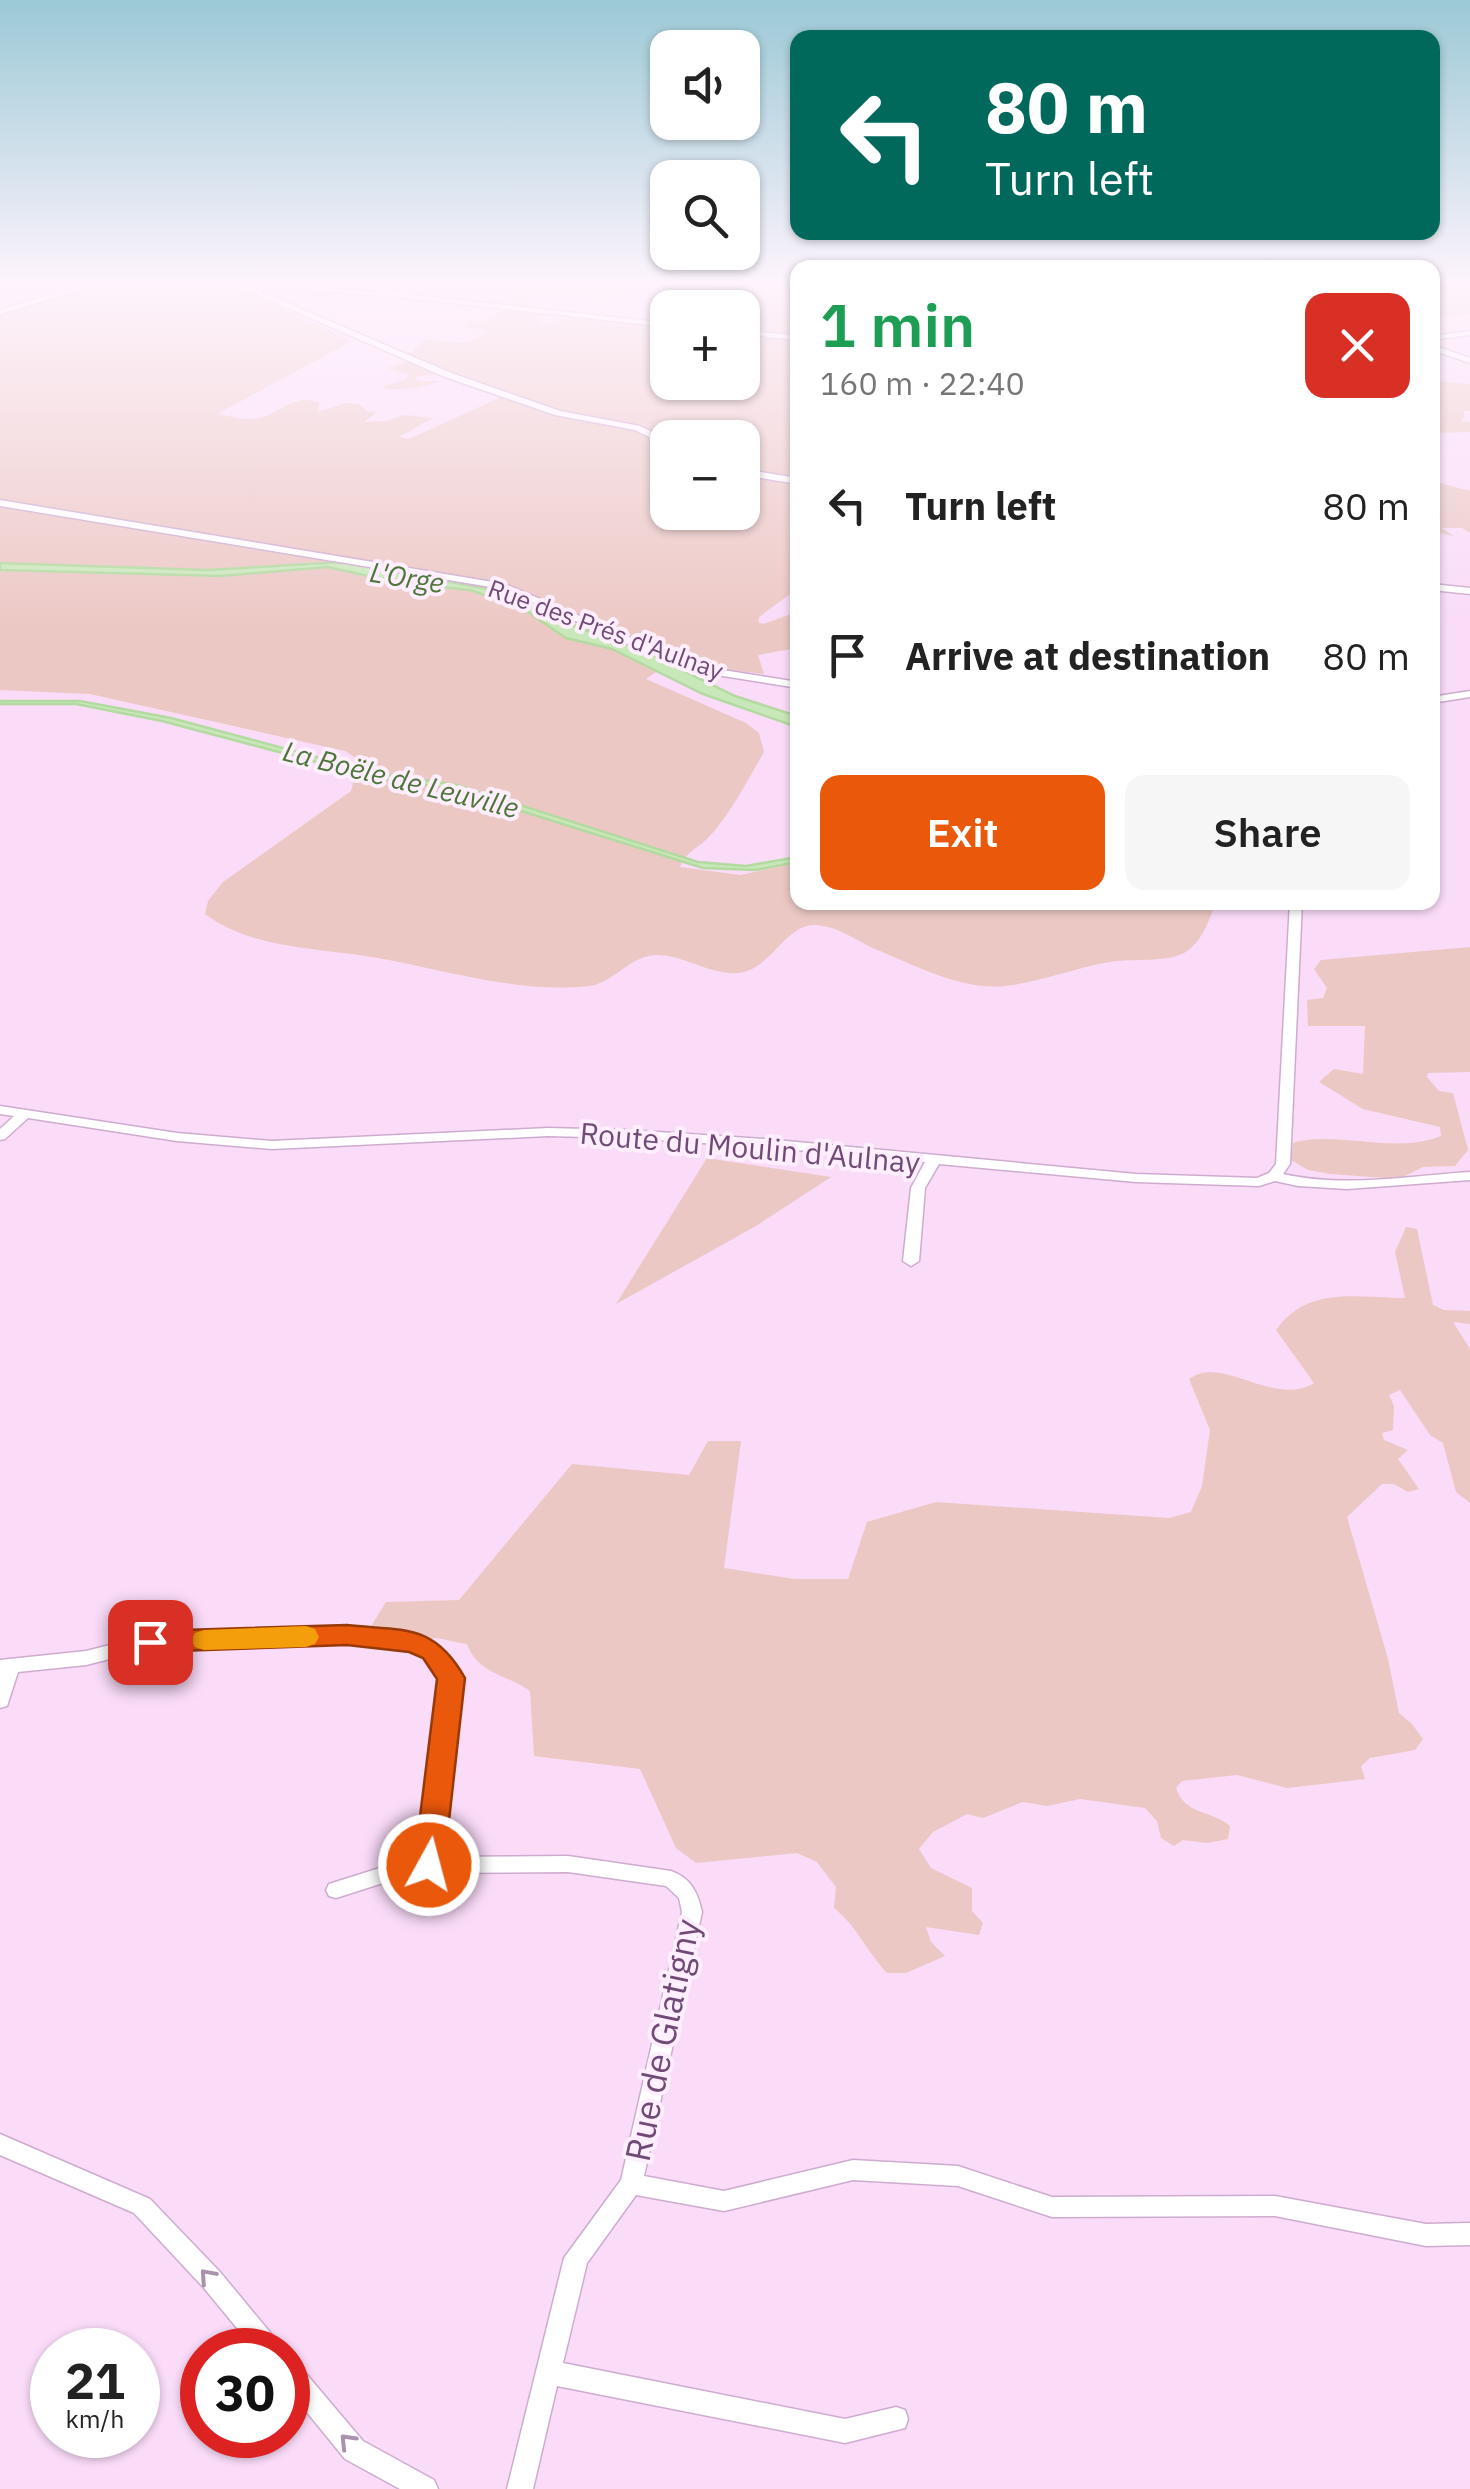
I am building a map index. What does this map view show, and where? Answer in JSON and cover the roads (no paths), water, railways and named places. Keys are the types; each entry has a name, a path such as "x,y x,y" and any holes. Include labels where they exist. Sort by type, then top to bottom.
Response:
{"street":[{"path":"513,397 566,415 636,428 650,435"},
{"path":"760,475 790,480"},
{"name":"Rue des Prés d'Aulnay","path":"0,503 505,587 641,646 714,672 790,684"},
{"path":"1440,587 1470,591"},
{"path":"1440,699 1470,694"},
{"path":"1274,1176 1284,1164 1296,910"},
{"name":"Route du Moulin d'Aulnay","path":"0,1110 176,1137 272,1145 548,1132 765,1143 933,1161 1240,1183 1274,1176 1298,1184 1372,1184 1470,1176"},
{"path":"0,1136 25,1114"},
{"path":"912,1261 918,1188 933,1161"},
{"path":"0,1701 5,1667 86,1658 150,1642 347,1635 413,1642 432,1651 451,1678 429,1865"},
{"name":"Rue de Glatigny","path":"336,1890 405,1868 429,1865 568,1864 671,1879 688,1894 692,1912 631,2184 576,2258 520,2489"},
{"path":"0,2144 142,2206 252,2328"},
{"path":"631,2184 724,2201 853,2170 958,2176 1052,2206 1275,2206 1426,2235 1470,2234"},
{"path":"548,2372 845,2431 896,2419"},
{"path":"310,2397 354,2450 425,2489"}],"water":[{"name":"L'Orge","path":"345,562 523,596 576,627 633,646 735,696 790,714 790,725 703,694 612,649 566,638 522,608 470,590 395,582 328,567 220,576 0,570 0,563 207,570"},
{"name":"La Boële de Leuville","path":"80,701 171,718 380,774 457,785 698,862 746,866 790,858 790,863 756,870 703,868 448,788 377,778 162,721 76,704 0,704"}]}
